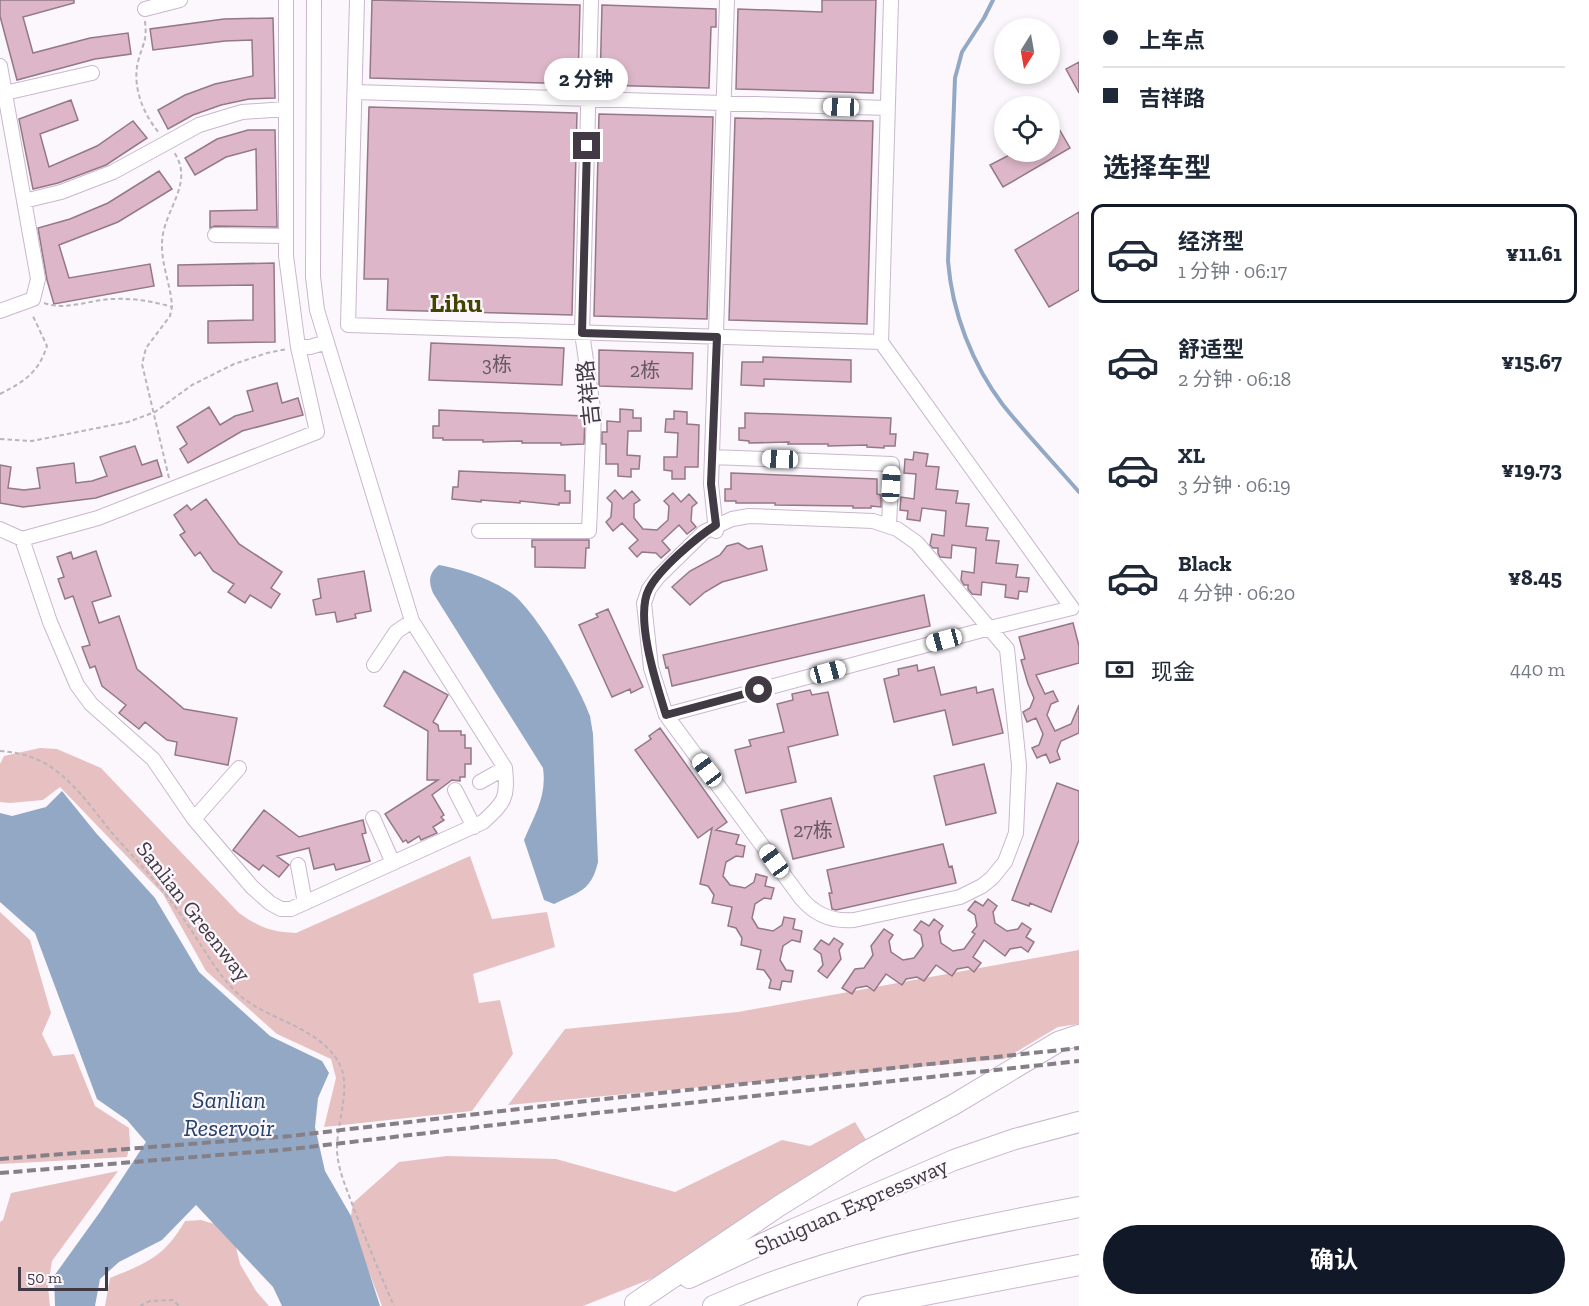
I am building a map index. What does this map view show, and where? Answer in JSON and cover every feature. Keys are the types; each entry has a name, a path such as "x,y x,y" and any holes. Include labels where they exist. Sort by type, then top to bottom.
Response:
{"highway":[{"path":"632,1305 773,1209 867,1151 953,1105 1058,1042 1079,1035"},
{"name":"Shuiguan Expressway","path":"632,1305 794,1229 954,1160 1079,1122"},
{"name":"Shuiguan Expressway","path":"713,1306 743,1292 837,1260 907,1242 1079,1207"},
{"path":"868,1306 1079,1265"}],"street":[{"path":"145,9 180,0"},
{"path":"0,529 22,538 98,518 317,432 298,347 286,256 286,0"},
{"path":"22,538 50,622 77,684 92,704 153,759 194,819 252,887 270,903 281,909 291,909 483,822 501,806 507,789 505,768 412,621 317,310 313,277 314,0"},
{"path":"357,0 348,325 881,342"},
{"name":"吉祥路","path":"479,531 590,531 594,415 582,333 591,0"},
{"path":"716,529 711,484 727,0"},
{"path":"666,715 1072,608 881,342 891,0"},
{"path":"0,66 38,279 33,299 0,311"},
{"path":"5,93 92,73"},
{"path":"355,92 888,108"},
{"path":"24,201 61,192 113,172 199,125 242,112 286,109"},
{"path":"216,235 285,236"},
{"path":"298,347 310,347 327,342"},
{"path":"712,457 892,464 889,525"},
{"path":"749,516 873,521 889,525 916,543 990,628 1007,649 1019,765 1016,833 1010,853 999,871 982,886 960,897 854,920 837,920 821,915 801,898 666,715 651,668 644,603 649,589 658,577 693,541 732,519 749,516"},
{"path":"374,665 396,632 412,621"},
{"path":"194,819 239,768"},
{"path":"480,782 505,768"},
{"path":"455,790 474,826"},
{"path":"374,818 393,863"},
{"path":"298,865 305,903"}],"path":[{"path":"145,9 147,37 139,57 137,86 147,117 169,143 181,163 182,175 180,189 168,215 162,246 172,307 170,316 146,348 142,364 155,412 171,490"},
{"path":"0,394 27,378 41,363 47,346 32,315 33,299 56,307 111,298 147,299 172,307"},
{"path":"0,439 32,441 128,422 155,412 192,385 234,364 267,353 298,347"},
{"name":"Sanlian Greenway","path":"0,752 10,752 36,759 55,770 75,788 166,895 183,917 213,967 237,992 263,1012 300,1028 324,1046 339,1063 345,1077 345,1097 338,1125 337,1150 340,1169 394,1306"},
{"path":"140,1306 150,1301 173,1300 179,1306"}],"shaded area":[{"path":"40,748 57,749 101,768 239,913 266,928 296,933 470,856 492,919 547,912 555,947 473,974 479,1003 500,1000 513,1054 472,1111 324,1127 336,1078 331,1059 277,1034 206,971 163,894 60,787 43,800 0,802 0,764 4,756"},
{"path":"0,912 30,940 51,1013 42,1034 53,1056 74,1054 95,1106 129,1128 130,1144 127,1157 0,1164"},
{"path":"1079,950 1079,1024 1058,1027 1004,1059 508,1105 565,1029 738,1012"},
{"path":"855,1122 868,1143 658,1276 583,1306 382,1306 350,1222 353,1203 399,1162 447,1156 556,1159 675,1192 782,1140 810,1146"},
{"path":"118,1171 52,1261 48,1287 50,1306 0,1306 0,1222 3,1220 11,1193"},
{"path":"201,1220 218,1225 235,1243 240,1264 256,1291 269,1306 105,1306 110,1278 144,1263 162,1251 185,1221"}],"water":[{"path":"439,565 479,576 499,585 515,596 535,619 557,653 590,716 593,734 598,862 592,880 582,890 554,904 544,900 524,840 542,796 543,768 433,593 430,577"},
{"name":"Sanlian Reservoir","path":"62,791 96,833 155,898 199,972 270,1036 322,1061 329,1073 318,1098 315,1127 325,1171 351,1216 380,1306 282,1306 273,1287 196,1205 162,1240 119,1262 100,1279 95,1306 55,1306 54,1276 146,1142 127,1120 97,1099 35,933 0,902 0,813 12,816 46,807"}],"building":[{"path":"0,0 74,0 74,3 23,17 33,53 90,38 128,33 131,54 95,59 17,80 0,16"},
{"path":"372,0 580,5 578,84 370,78"},
{"path":"822,0 876,0 873,93 736,89 738,9 822,12"},
{"path":"602,5 716,9 716,27 711,27 709,88 600,85"},
{"path":"273,18 275,98 249,99 221,105 193,115 168,129 158,110 185,95 215,84 253,76 252,40 153,50 150,29 224,19"},
{"path":"1079,62 1079,93 1066,69"},
{"path":"71,100 78,120 40,134 49,167 97,146 133,121 147,138 106,165 58,183 33,189 19,119"},
{"path":"369,107 577,113 572,315 387,310 388,279 364,279"},
{"path":"599,114 713,117 707,319 594,316"},
{"path":"735,118 873,121 867,324 729,320"},
{"path":"248,130 275,130 277,227 215,226 210,228 210,211 257,210 256,149 226,157 195,175 185,158 217,139"},
{"path":"1060,130 1070,148 1060,154"},
{"path":"996,162 1046,162 1003,187 990,165"},
{"path":"159,171 172,189 118,222 59,245 69,278 150,264 154,286 54,304 47,280 38,228 70,219 108,203"},
{"path":"1079,212 1079,290 1049,307 1015,250"},
{"path":"274,263 275,342 208,343 208,321 253,320 253,285 178,286 178,265"},
{"path":"431,343 564,348 562,385 429,380"},
{"path":"599,350 693,353 692,389 599,386"},
{"path":"763,357 851,360 851,382 764,379 764,386 741,385 742,362 763,362"},
{"path":"277,383 282,403 298,398 303,415 242,431 188,463 180,449 187,444 177,427 209,407 220,425 235,416 253,411 247,391"},
{"path":"620,409 633,410 633,418 641,418 641,431 628,431 627,455 640,456 639,469 631,469 631,477 618,476 618,464 606,464 606,444 602,444 602,432 607,432 607,421 620,422"},
{"path":"439,410 585,416 584,444 483,442 483,440 433,438 433,426 439,426"},
{"path":"674,411 687,412 687,424 699,425 698,467 685,467 685,479 672,479 672,471 664,470 664,457 677,457 678,433 665,432 666,419 674,419"},
{"path":"745,413 891,418 890,434 896,434 895,446 884,446 884,448 867,447 867,445 788,444 789,442 749,443 749,441 739,440 739,428 745,428"},
{"path":"135,446 142,465 157,460 162,476 96,498 23,507 0,503 0,465 11,467 8,488 24,490 40,488 37,468 74,463 76,483 92,481 107,476 100,457"},
{"path":"914,452 928,454 926,466 939,467 936,489 958,491 956,503 969,504 966,526 988,528 986,540 999,541 996,563 1018,565 1016,577 1029,578 1027,592 1019,591 1018,599 1005,597 1006,585 982,582 981,595 972,594 968,585 964,585 961,580 962,571 974,573 976,548 952,545 951,558 940,557 938,548 930,545 932,534 944,536 946,511 922,508 920,521 907,519 908,511 900,510 901,497 914,499 916,474 904,473 905,459 913,460"},
{"path":"459,471 565,475 565,491 570,491 570,503 559,503 559,505 520,501 520,503 481,500 481,502 452,499 453,487 458,487"},
{"path":"731,473 877,479 877,494 881,495 881,507 775,505 775,503 725,501 725,489 731,489"},
{"path":"615,490 623,499 632,491 640,500 634,504 634,518 643,529 657,530 668,520 669,506 664,501 673,493 681,502 689,494 697,503 692,507 691,521 696,527 687,534 679,525 662,541 670,550 661,558 656,553 642,552 637,557 629,548 638,540 622,523 613,531 606,522 611,517 612,503 607,498"},
{"path":"206,499 239,544 282,572 271,588 280,594 271,608 250,595 245,603 228,592 234,584 213,571 200,552 195,556 180,535 185,532 174,515 187,505 191,510"},
{"path":"532,540 589,540 589,548 586,548 585,568 535,567 535,547 532,547"},
{"path":"738,543 748,549 762,546 767,570 722,582 705,592 690,605 672,587 690,571 720,555 727,546"},
{"path":"96,551 111,596 92,602 99,623 119,616 137,669 184,709 237,718 228,765 175,755 177,742 167,740 145,722 139,729 119,713 126,705 102,686 95,666 90,668 82,647 90,645 73,596 65,599 58,579 64,577 57,557 71,552 73,559"},
{"path":"364,571 371,611 355,614 356,618 337,622 335,612 316,615 313,600 321,598 318,579"},
{"path":"924,595 930,626 672,686 668,667 666,668 663,655"},
{"path":"608,609 643,687 631,693 630,689 612,697 579,625 598,617 596,614"},
{"path":"1073,623 1079,646 1079,663 1036,675 1045,694 1053,691 1058,701 1051,704 1047,715 1055,731 1071,724 1079,705 1079,733 1061,741 1057,751 1060,759 1050,763 1046,754 1037,758 1032,748 1039,745 1043,734 1036,718 1027,722 1023,712 1030,708 1034,698 1021,660 1025,659 1019,637"},
{"path":"917,665 918,671 934,667 941,695 976,687 977,693 993,689 1003,733 953,745 945,710 894,722 884,679 899,675 898,669"},
{"path":"404,671 448,695 433,722 438,725 439,731 461,731 461,735 465,735 465,748 471,748 471,764 465,764 465,777 460,777 460,781 452,780 432,795 444,815 441,817 444,820 433,827 437,833 421,840 419,836 408,843 406,840 403,842 385,814 438,780 427,780 428,731 384,706"},
{"path":"810,690 812,695 828,692 838,735 788,747 796,782 746,793 735,750 751,746 749,740 784,732 777,704 793,700 792,694"},
{"path":"660,728 727,822 716,830 739,835 736,844 745,846 743,857 736,856 726,862 723,876 730,885 745,888 754,882 756,874 767,877 765,886 774,888 771,899 764,898 755,904 752,918 758,928 773,931 782,925 784,917 795,919 793,929 802,931 800,942 792,940 783,946 780,960 786,970 793,971 791,982 782,981 780,990 769,988 771,980 764,970 757,969 761,950 741,945 742,938 736,928 728,926 732,907 712,903 714,895 708,886 700,884 712,828 698,838 635,750 651,739 649,736"},
{"path":"984,764 996,813 946,825 934,776"},
{"path":"1057,783 1079,791 1079,840 1051,912 1030,903 1029,906 1012,900"},
{"path":"831,798 844,847 793,859 781,810"},
{"path":"264,810 299,837 363,820 366,833 362,834 370,861 336,870 334,864 314,869 309,848 277,856 289,865 279,877 263,865 259,870 233,850"},
{"path":"943,844 956,883 832,909 829,893 832,893 827,870"},
{"path":"988,899 997,906 993,912 995,923 1007,931 1018,929 1022,923 1031,929 1026,937 1034,942 1028,952 1021,947 1010,949 1005,956 984,940 973,957 981,963 974,972 968,967 957,969 952,976 936,965 924,981 917,977 906,979 902,985 886,974 874,991 867,986 856,988 852,994 842,988 855,969 864,968 873,955 871,946 884,929 893,935 889,941 891,952 903,960 914,958 923,946 921,935 914,930 921,921 929,926 934,919 943,926 939,932 941,943 953,951 964,949 975,934 972,932 977,926 975,915 968,910 975,901 983,906"},
{"path":"834,938 843,944 839,950 841,959 827,978 818,971 823,965 821,954 814,949 821,940 829,945"}],"waterway":[{"path":"993,0 962,52 955,78 948,261 950,280 965,337 992,389 1012,416 1079,492"}],"railway":[{"path":"0,1159 291,1136 595,1100 1079,1048"},
{"path":"0,1173 292,1149 596,1113 1079,1061"}],"district":[{"name":"Lihu","path":"456,303"}],"route":[{"path":"587,146 582,333 717,337 711,484 716,525 693,541 649,589 644,603 651,668 666,715 759,690"}]}
